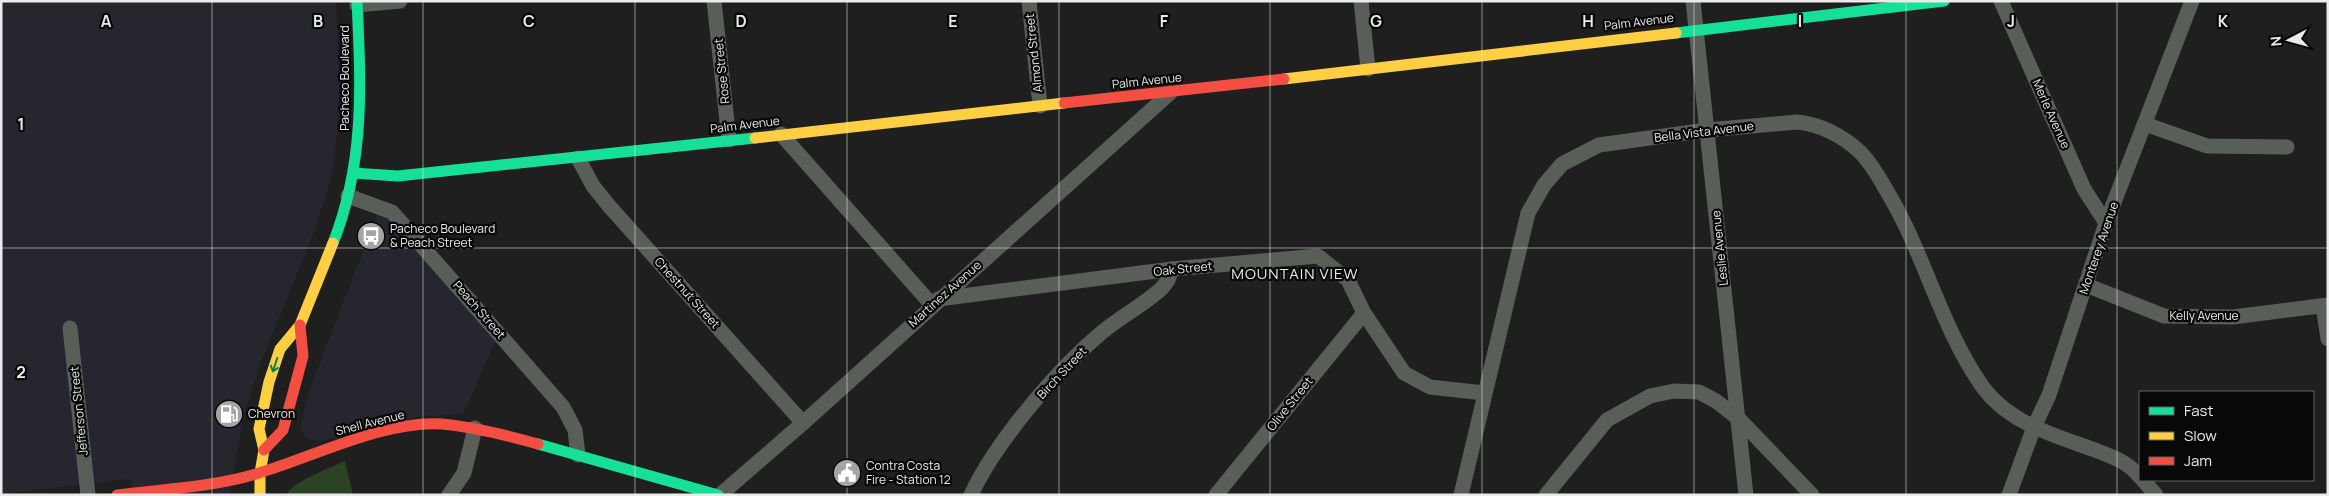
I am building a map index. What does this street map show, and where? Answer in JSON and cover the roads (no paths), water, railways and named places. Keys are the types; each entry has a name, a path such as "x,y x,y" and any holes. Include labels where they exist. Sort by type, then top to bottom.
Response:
{"street":[{"path":"357,3 400,1"},
{"name":"Rose Street","path":"714,1 729,140"},
{"name":"Almond Street","path":"1029,1 1040,106"},
{"path":"1361,1 1368,69"},
{"name":"Leslie Avenue","path":"1694,1 1746,495"},
{"name":"Palm Avenue","path":"353,173 398,176 578,158 782,134 1170,93 1944,1"},
{"name":"Merle Avenue","path":"2001,1 2084,189 2106,222"},
{"name":"Monterey Avenue","path":"2009,495 2034,427 2049,395 2106,222 2192,1"},
{"name":"Pacheco Boulevard","path":"260,495 260,473 264,450 259,429 269,382 280,349 300,325 336,237 353,173 359,135 361,93 357,3"},
{"name":"Martinez Avenue","path":"719,495 1170,93"},
{"name":"Bella Vista Avenue","path":"1461,495 1528,212 1544,184 1562,164 1599,145 1707,130 1797,122 1811,123 1845,140 1861,153 1875,171 1906,223 1953,335 1981,385 2009,414 2034,427 2119,459 2139,476"},
{"path":"2145,124 2207,146 2288,147"},
{"path":"782,134 935,302"},
{"name":"Chestnut Street","path":"578,158 593,186 610,207 803,422"},
{"name":"Peach Street","path":"348,196 392,212 563,407 575,430 578,455"},
{"name":"Oak Street","path":"935,302 1172,269 1318,256 1348,280 1364,313 1404,373 1430,387 1484,392"},
{"name":"Birch Street","path":"970,495 996,451 1054,379 1100,333 1162,288 1168,280 1172,269"},
{"name":"Kelly Avenue","path":"2086,285 2164,316 2233,317 2325,306"},
{"path":"2325,306 2328,339"},
{"name":"Olive Street","path":"1216,495 1364,313"},
{"name":"Pacheco Boulevard","path":"264,450 283,430 303,356 300,325"},
{"name":"Jefferson Street","path":"70,328 88,495"},
{"path":"1546,495 1607,420 1650,396 1674,391 1699,392 1716,400 1739,419 1812,495"},
{"name":"Shell Avenue","path":"117,495 224,482 260,473 308,455 389,430 440,424 475,428 719,495"},
{"path":"448,495 464,473 475,428"},
{"path":"2144,481 2156,495"}],"place":[{"name":"Pacheco Boulevard & Peach Street","path":"371,236"},
{"name":"Chevron","path":"229,414"},
{"name":"Contra Costa Fire - Station 12","path":"847,473"}],"district":[{"name":"MOUNTAIN VIEW","path":"1295,274"}]}
